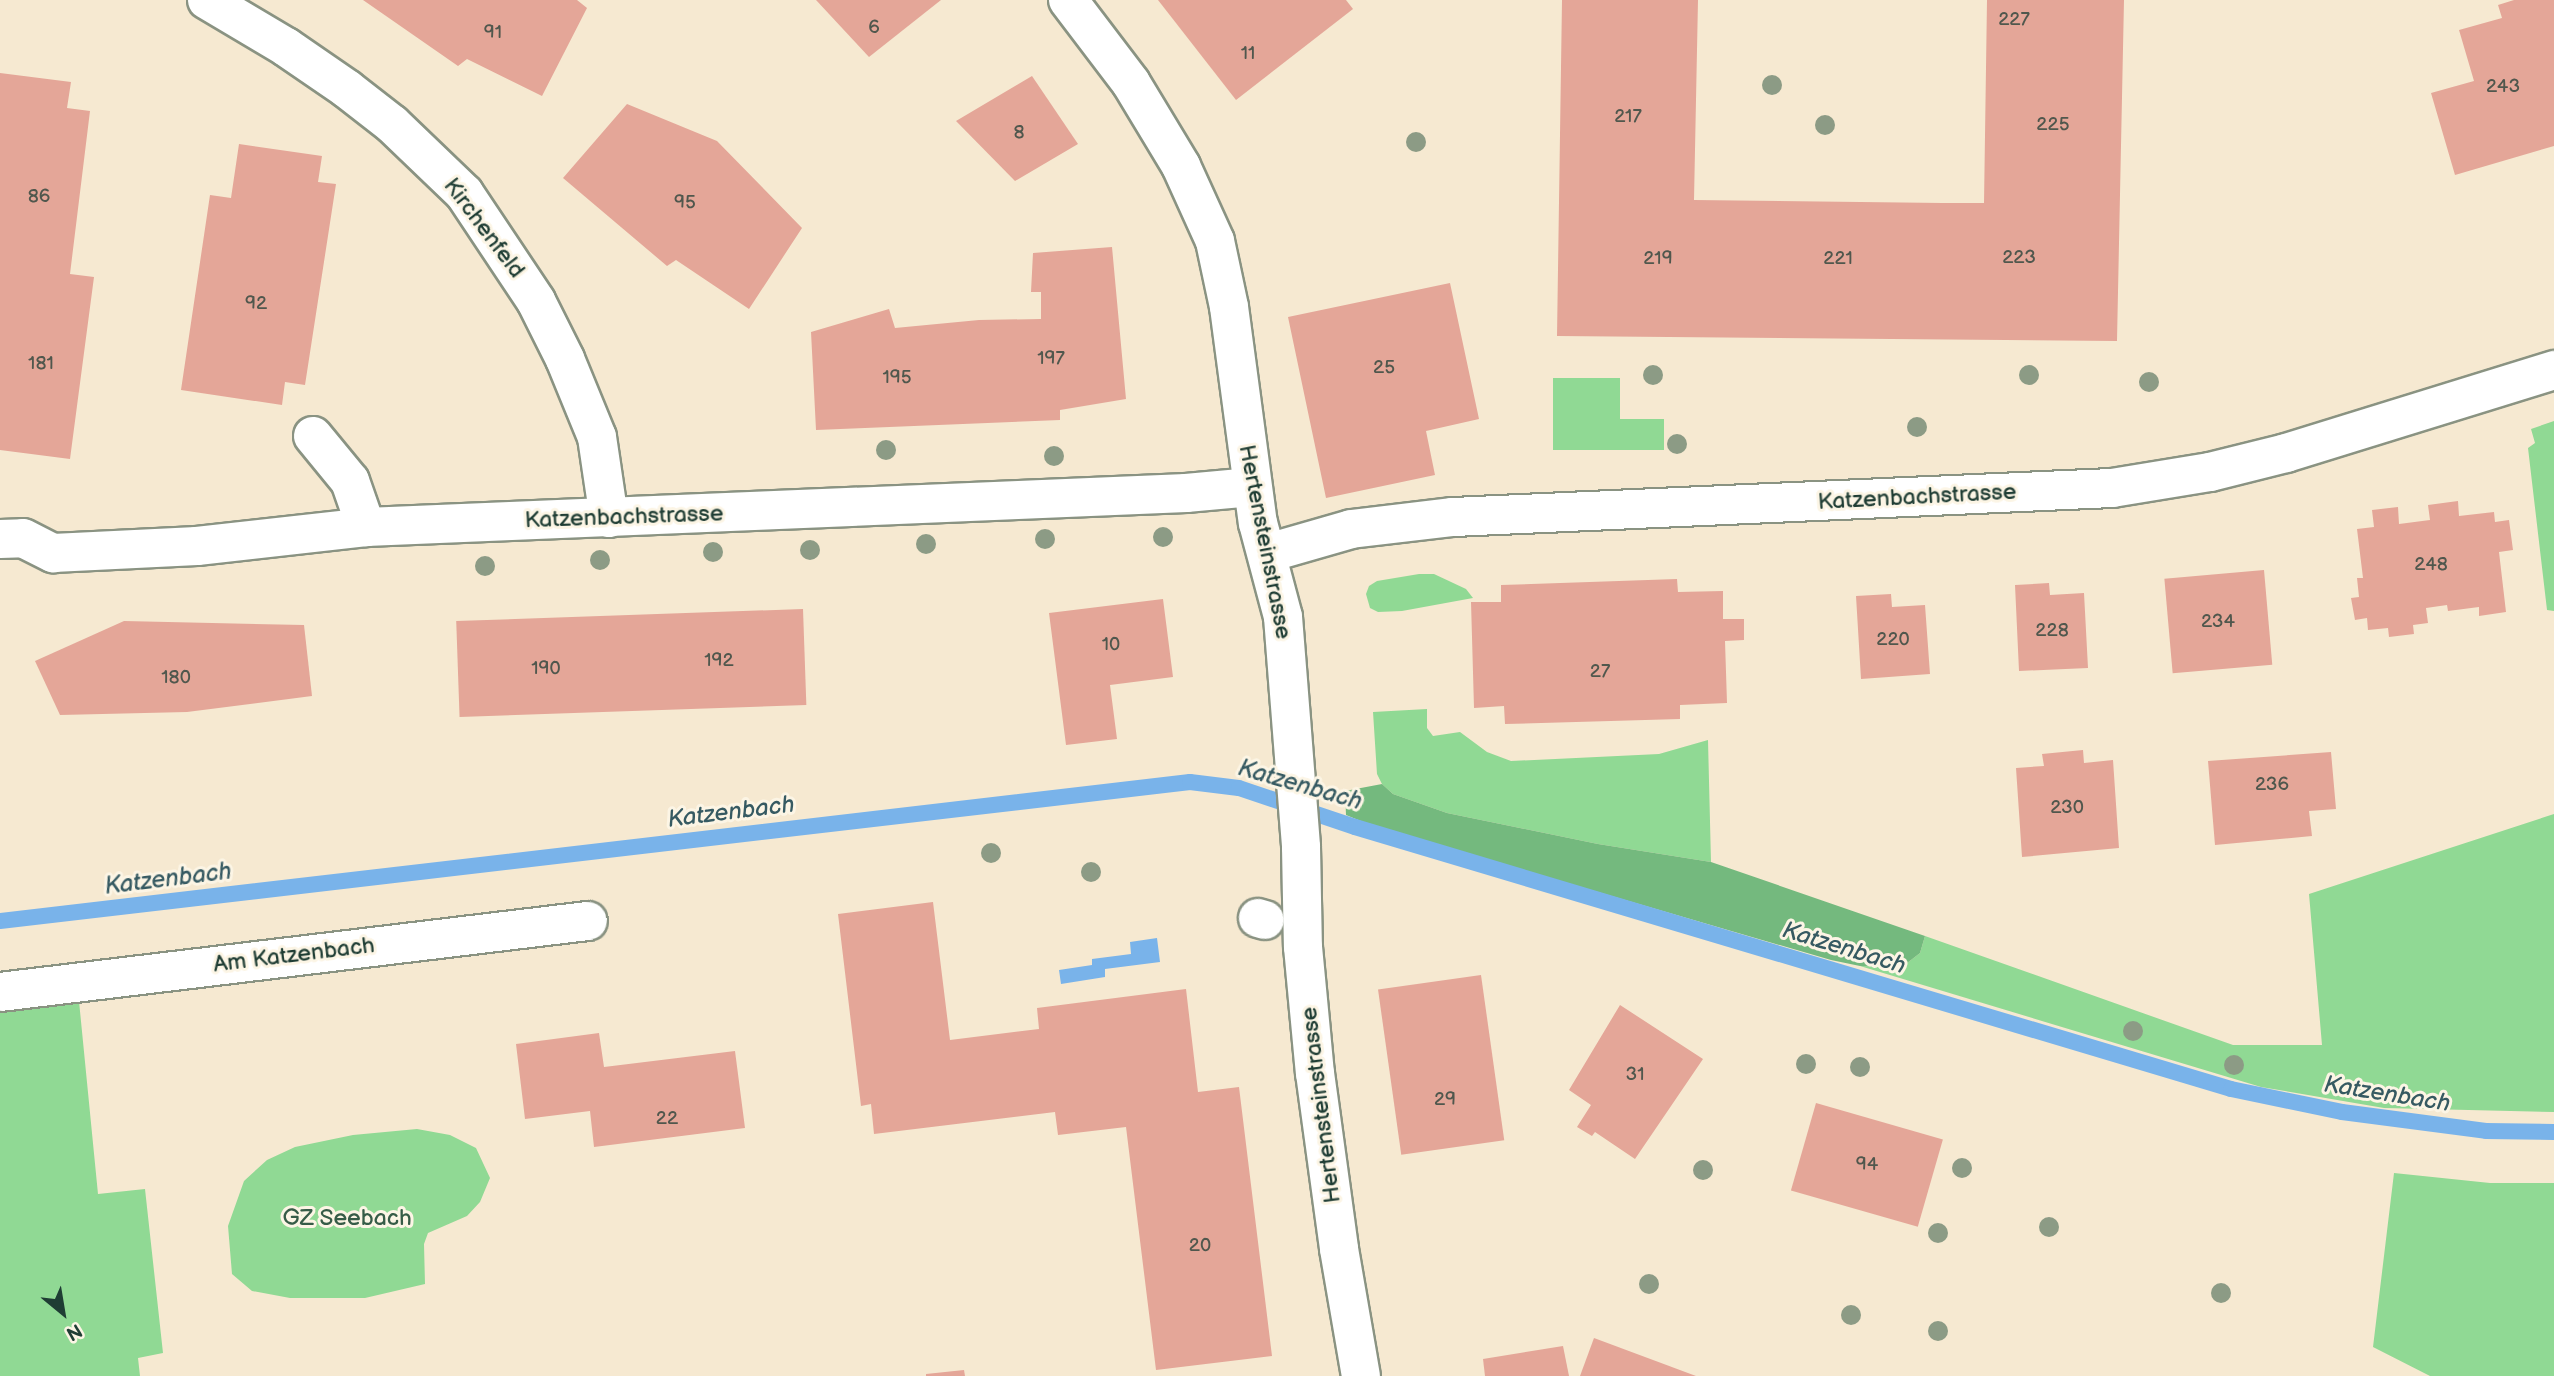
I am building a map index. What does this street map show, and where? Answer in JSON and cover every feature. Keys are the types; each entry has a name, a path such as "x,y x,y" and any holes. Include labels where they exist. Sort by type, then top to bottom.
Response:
{"street":[{"name":"Kirchenfeld","path":"207,0 286,47 347,89 393,124 464,194 536,301 565,359 597,437 609,518"},
{"name":"Hertensteinstrasse","path":"1068,0 1130,83 1181,166 1214,241 1229,307 1252,487 1283,617 1292,759 1301,847 1303,947 1315,1073 1339,1249 1361,1376"},
{"name":"Katzenbachstrasse","path":"1268,553 1351,529 1452,517 2112,488 2210,472 2286,453 2554,370"},
{"path":"313,436 350,481 366,527"},
{"name":"Katzenbachstrasse","path":"0,539 23,538 53,553 197,547 366,527 1186,493 1252,487"},
{"name":"Am Katzenbach","path":"0,992 588,921"}],"green space":[{"path":"1553,378 1620,378 1620,419 1664,419 1664,450 1553,450"},
{"path":"2554,421 2554,611 2547,610 2528,448 2535,443 2531,429"},
{"path":"1434,574 1466,589 1473,598 1402,611 1378,612 1370,608 1366,594 1369,586 1377,581"},
{"path":"1427,709 1427,728 1433,736 1460,732 1487,752 1511,761 1659,754 1708,740 1711,862 1598,844 1447,813 1393,794 1382,784 1377,774 1373,712"},
{"path":"1382,784 1393,794 1447,813 1598,844 1711,862 1925,936 1920,953 1902,967 1860,966 1831,960 1378,828 1346,815 1345,791"},
{"path":"2554,814 2554,1112 2384,1108 2261,1087 1860,966 1902,967 1920,953 1925,936 2233,1045 2322,1045 2309,894"},
{"path":"79,1001 98,1194 145,1189 163,1353 138,1358 140,1376 0,1376 0,1009"},
{"name":"GZ Seebach","path":"417,1129 450,1135 476,1148 490,1178 480,1202 467,1216 428,1233 424,1244 425,1284 365,1298 290,1298 252,1291 232,1274 228,1226 244,1181 267,1160 295,1147 353,1135"},
{"path":"2394,1173 2490,1183 2554,1183 2554,1376 2430,1376 2373,1347"}],"water":[{"path":"1157,938 1160,962 1105,969 1105,977 1061,984 1059,970 1092,965 1092,959 1131,954 1130,942"}],"building":[{"path":"363,0 577,0 587,8 542,96 467,59 458,66"},
{"path":"816,0 941,0 869,57"},
{"path":"1158,0 1346,0 1353,9 1236,100"},
{"path":"1562,0 1698,0 1694,200 1984,203 1987,0 2124,0 2117,341 1557,336"},
{"path":"2514,0 2554,0 2554,146 2455,175 2431,93 2474,81 2459,30 2502,18 2498,5"},
{"path":"0,73 71,82 67,108 90,111 70,274 94,277 70,459 0,450"},
{"path":"1032,76 1078,144 1015,181 956,121"},
{"path":"627,104 717,141 802,228 749,309 676,260 667,266 563,178"},
{"path":"239,144 322,156 318,182 336,184 305,385 285,382 282,405 181,390 210,195 231,198"},
{"path":"1112,247 1126,399 1060,410 1060,420 816,430 811,332 889,309 895,328 979,320 1041,319 1041,292 1031,292 1033,253"},
{"path":"1450,283 1479,419 1426,431 1435,475 1326,498 1288,317"},
{"path":"2458,501 2459,516 2494,512 2495,522 2509,520 2513,550 2499,552 2506,612 2479,616 2479,607 2448,611 2447,605 2426,608 2428,623 2413,625 2414,634 2389,637 2388,628 2368,630 2367,618 2355,620 2351,598 2359,597 2357,578 2363,578 2357,529 2374,527 2372,510 2398,507 2399,524 2430,520 2428,505"},
{"path":"2264,570 2272,665 2173,673 2164,579"},
{"path":"1677,579 1678,592 1723,591 1723,619 1744,619 1744,640 1725,641 1727,703 1680,705 1680,719 1505,724 1504,706 1474,708 1471,602 1501,602 1501,585"},
{"path":"2049,583 2050,595 2084,593 2088,668 2019,671 2015,585"},
{"path":"1891,594 1892,607 1925,605 1930,674 1861,679 1856,596"},
{"path":"1163,599 1173,677 1110,685 1117,739 1066,745 1049,613"},
{"path":"803,609 806,705 460,717 456,621"},
{"path":"124,621 304,625 312,696 187,712 60,715 35,661"},
{"path":"2083,750 2084,763 2113,760 2119,848 2022,857 2016,768 2044,766 2042,754"},
{"path":"2331,752 2336,809 2309,811 2312,836 2215,845 2208,761"},
{"path":"933,902 950,1040 1039,1029 1037,1008 1186,989 1198,1092 1239,1087 1272,1356 1156,1370 1126,1127 1058,1135 1055,1112 874,1134 871,1104 861,1106 838,914"},
{"path":"1481,975 1504,1140 1401,1155 1378,989"},
{"path":"1620,1005 1703,1059 1635,1159 1595,1132 1592,1136 1577,1127 1591,1105 1569,1090"},
{"path":"599,1033 604,1067 735,1051 745,1128 594,1147 590,1111 525,1119 516,1044"},
{"path":"1816,1103 1943,1139 1918,1227 1791,1190"},
{"path":"1594,1338 1696,1376 1580,1376"},
{"path":"1563,1346 1569,1376 1485,1376 1483,1359"},
{"path":"964,1370 965,1376 926,1376 926,1374"}],"waterway":[{"name":"Katzenbach","path":"0,921 1190,782 1239,788 1355,827 2231,1089 2342,1112 2486,1131 2554,1132"}]}
